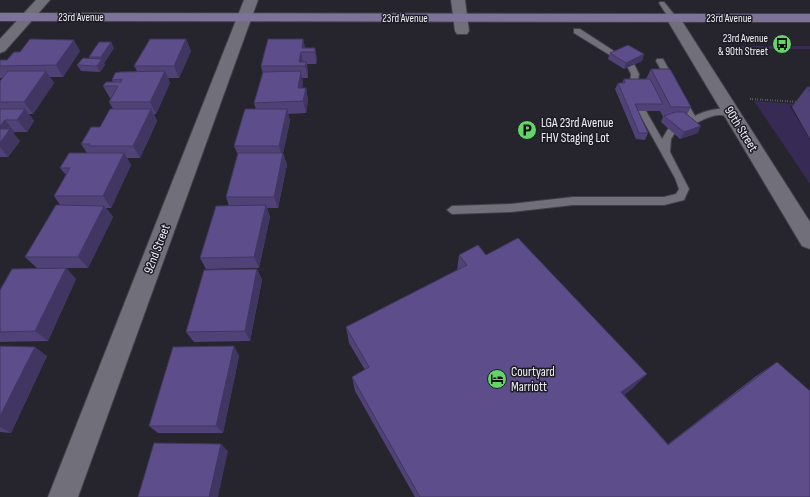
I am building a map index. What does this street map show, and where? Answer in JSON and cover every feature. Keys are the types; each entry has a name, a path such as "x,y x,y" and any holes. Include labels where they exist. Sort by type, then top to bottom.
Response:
{"street":[{"path":"0,48 43,0"},
{"name":"92nd Street","path":"63,497 251,0"},
{"path":"458,0 461,25"},
{"name":"23rd Avenue","path":"0,17 242,24 677,25 810,32"},
{"name":"23rd Avenue","path":"461,25 578,31 810,18"},
{"name":"23rd Avenue","path":"0,31 242,24"},
{"name":"90th Street","path":"677,25 810,240"}],"lane":[{"path":"662,3 677,25"},
{"path":"578,31 616,55"},
{"path":"660,61 677,91 690,122 710,112 731,113"},
{"path":"631,66 635,74 634,85"},
{"path":"452,210 511,208 573,201 670,201 680,197 684,189 666,151 642,111"},
{"path":"666,151 666,139 671,131"}],"path":[{"path":"718,91 758,100 803,103"}],"shaded area":[{"path":"727,46 810,46 810,49 724,49"},
{"path":"754,101 810,105 810,107 790,106 810,140 810,184"}],"building":[{"path":"30,39 74,40 56,65 0,66 0,60 7,60 14,52 20,52"},
{"path":"150,39 186,39 174,66 134,66"},
{"path":"268,39 303,39 302,48 315,48 315,52 301,52 299,62 306,62 305,66 261,66"},
{"path":"99,42 111,42 101,57 89,57"},
{"path":"628,45 644,54 626,63 610,53"},
{"path":"83,58 102,59 97,66 77,65"},
{"path":"651,69 670,69 691,107 671,107"},
{"path":"8,71 46,71 24,102 0,102 0,81"},
{"path":"165,71 150,102 109,102 118,86 103,86 106,82 121,82 122,79 112,80 115,73"},
{"path":"301,71 298,88 306,88 303,101 254,103 263,72"},
{"path":"624,79 650,79 663,104 635,104 648,133 639,133 618,83 625,83"},
{"path":"0,109 25,109 17,120 5,120 0,126"},
{"path":"110,109 151,109 133,146 89,146 90,144 81,144 91,127 100,127"},
{"path":"245,109 287,109 279,146 234,146"},
{"path":"675,112 684,112 701,126 684,132 664,116"},
{"path":"0,129 10,129 0,143"},
{"path":"69,153 124,153 103,196 54,196 70,168 60,168"},
{"path":"238,153 283,153 274,197 226,197"},
{"path":"56,205 104,206 78,257 25,257"},
{"path":"266,205 254,257 200,258 216,206"},
{"name":"Courtyard Marriott","path":"518,238 647,374 621,392 668,445 777,362 810,391 810,497 420,497 352,377 369,367 346,327 467,265 459,255 478,245 486,255"},
{"path":"66,268 35,331 0,332 0,290 12,269"},
{"path":"257,269 245,331 186,332 204,270"},
{"path":"0,346 35,347 0,416"},
{"path":"234,346 216,426 149,426 173,347"},
{"path":"154,443 221,444 209,497 138,497"}],"place":[{"name":"23rd Avenue & 90th Street","path":"782,44"},
{"name":"LGA 23rd Avenue FHV Staging Lot","path":"527,130"},
{"name":"Courtyard Marriott","path":"497,379"}]}
